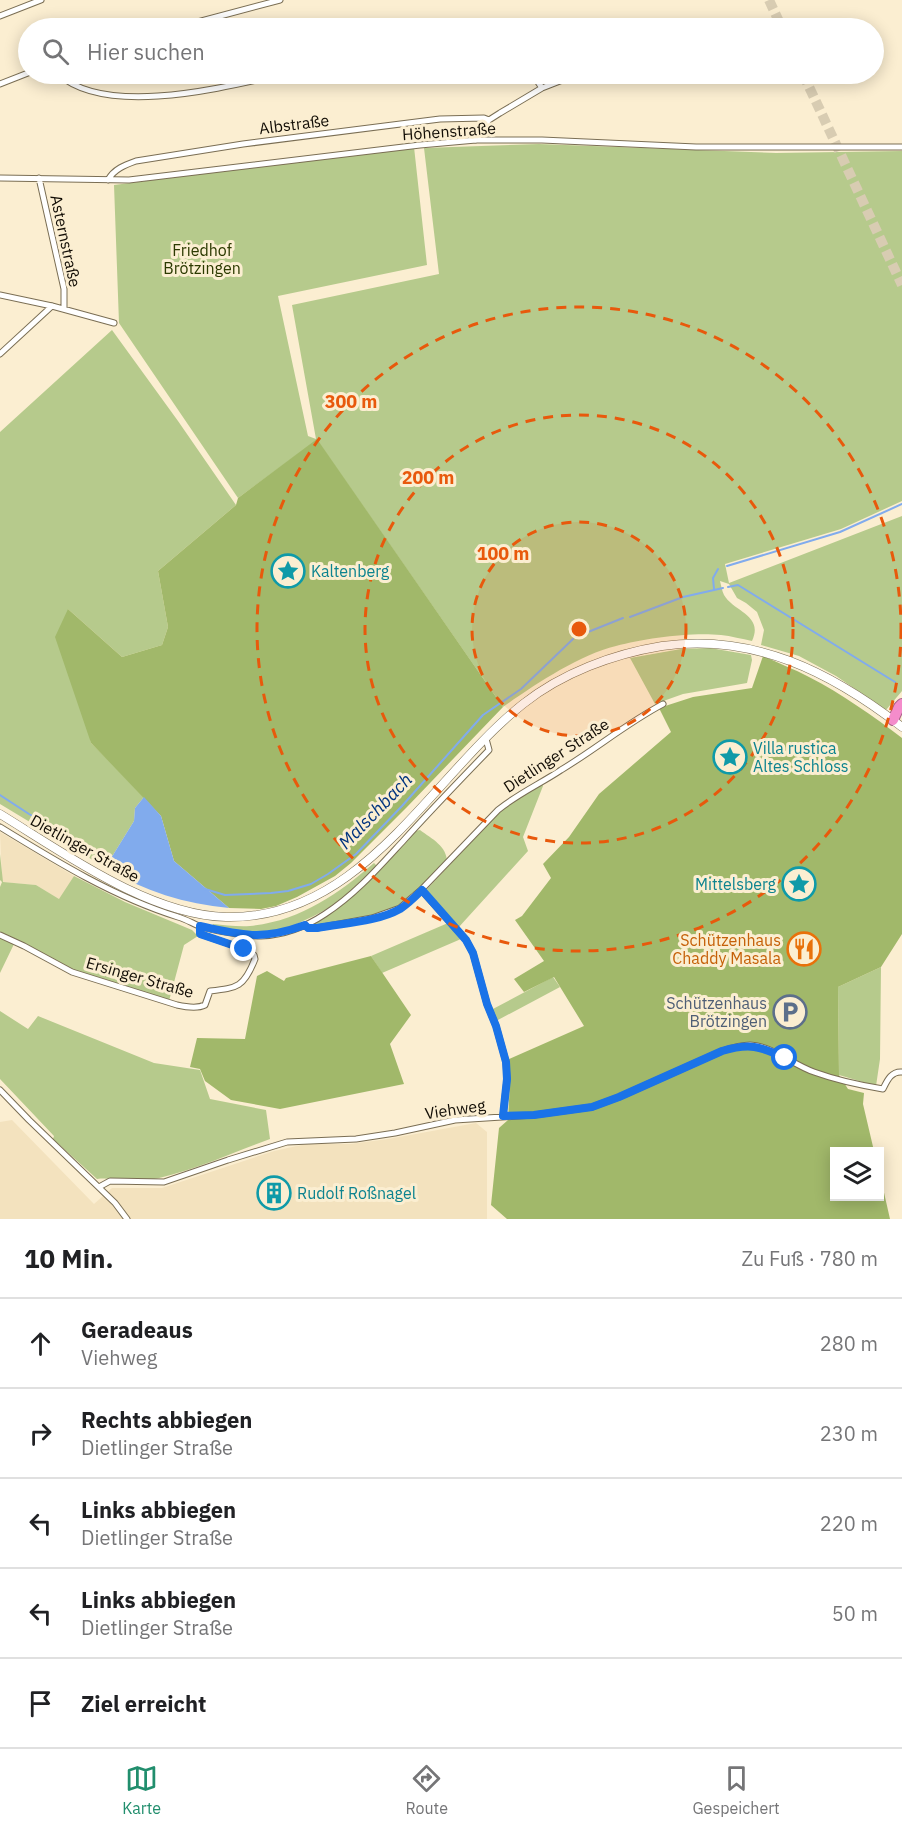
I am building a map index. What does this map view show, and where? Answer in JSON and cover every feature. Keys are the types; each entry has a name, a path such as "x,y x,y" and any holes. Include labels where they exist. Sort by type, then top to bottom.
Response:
{"highway":[{"path":"899,722 902,705"}],"main road":[{"name":"Dietlinger Straße","path":"0,814 99,874 161,903 209,916 244,917 266,914 296,905 324,892 361,866 392,839 486,739 524,704 589,666 611,658 653,648 694,643 740,646 759,650 800,664 849,689 899,722"}],"street":[{"path":"0,16 41,0"},
{"path":"212,18 280,0"},
{"path":"0,84 18,77"},
{"path":"72,84 100,94 158,97 239,84"},
{"path":"539,84 542,88"},
{"path":"476,140 489,120 552,84"},
{"name":"Albstraße","path":"108,180 122,166 136,161 243,144 440,118 489,120"},
{"name":"Höhenstraße","path":"0,178 129,180 476,140 542,140 696,147 902,147"},
{"name":"Asternstraße","path":"39,178 64,289 64,309"},
{"path":"0,295 114,323"},
{"path":"0,354 52,306"},
{"name":"Dietlinger Straße","path":"305,925 308,928 317,928 385,915 400,909 422,890 498,810 512,799 663,704"},
{"name":"Dietlinger Straße","path":"0,827 99,885 163,913 180,917 200,926 256,936 284,933 324,915 362,886 489,750 486,739"},
{"path":"422,890 466,940 473,953 506,1062 507,1079 503,1116"},
{"name":"Dietlinger Straße","path":"200,926 200,934 247,950 254,955 255,959"},
{"name":"Ersinger Straße","path":"0,935 72,972 158,1000 188,1007 203,1007 210,991 236,987 246,978 255,959"},
{"name":"Viehweg","path":"99,1187 110,1181 164,1182 287,1142 356,1139 455,1120 534,1115 592,1107 738,1046 751,1045 767,1049 811,1071 882,1089 891,1076 897,1071 902,1072"},
{"path":"0,1090 115,1203 127,1219"}],"shaded area":[{"path":"0,832 74,876 60,900 36,885 2,882"},
{"path":"12,1120 94,1204 112,1188 162,1188 274,1151 306,1144 350,1144 476,1123 487,1132 487,1219 0,1219 0,1122"}],"green space":[{"name":"Friedhof Brötzingen","path":"539,144 776,153 902,151 902,501 841,529 725,564 729,583 902,516 902,691 886,710 836,676 799,656 761,645 764,630 757,612 737,598 729,584 720,581 723,593 729,601 754,625 755,632 752,641 721,635 696,634 640,640 616,646 572,663 503,707 317,440 238,498 119,323 114,185 414,147 427,265 278,296 308,436 316,439 292,305 439,274 424,148"},
{"path":"112,330 236,505 158,571 168,627 162,645 122,657 68,609 91,743 144,797 135,808 134,821 108,861 106,868 0,804 0,432"},
{"path":"317,439 503,707 407,807 335,876 276,906 261,909 229,908 174,861 161,816 91,743 55,637 68,609 122,657 162,645 168,627 158,571 236,505 238,498"},
{"path":"710,648 751,655 747,683 683,694 655,704 630,658 681,649"},
{"path":"763,656 833,691 902,738 902,934 881,967 838,987 839,1075 848,1089 864,1093 863,1104 873,1147 830,1147 830,1201 884,1201 884,1193 890,1219 507,1219 491,1205 499,1128 508,1120 510,1082 507,1060 584,1026 554,977 524,992 514,979 544,961 515,920 522,916 551,878 543,864 569,837 599,794 671,732 659,708 693,697 752,688"},
{"path":"542,784 523,837 528,851 458,928 428,895 427,889 504,807"},
{"path":"420,830 442,847 447,862 422,888 412,893 399,907 369,917 314,926 313,924 355,894 415,831"},
{"path":"0,854 3,882 36,885 59,899 74,876 125,902 192,930 198,936 184,945 169,1001 72,970 28,945 0,933 0,887 2,882 0,880"},
{"path":"374,863 377,866 343,898 324,911 286,929 249,932 212,926 213,924 250,926 302,912 332,895"},
{"path":"448,923 461,939 382,973 371,956"},
{"path":"0,938 14,944 0,973"},
{"path":"371,956 411,1015 390,1044 404,1084 280,1109 231,1100 205,1081 200,1069 190,1067 197,1038 245,1039 257,976 267,971 284,981 286,978"},
{"path":"881,967 880,1059 876,1086 839,1075 838,987"},
{"path":"553,977 560,987 496,1021 491,1010"},
{"path":"0,1011 28,1029 38,1016 154,1063 200,1070 210,1099 266,1110 270,1139 192,1169 160,1178 144,1181 97,1179 53,1139 54,1136 0,1079"}],"water":[{"path":"144,797 161,816 174,861 229,908 165,895 106,868 108,861 134,821 135,808"}],"waterway":[{"path":"727,566 840,532 902,504"},
{"path":"714,589 713,578 718,569"},
{"name":"Malschbach","path":"728,587 738,585 895,682"},
{"name":"Malschbach","path":"630,617 683,597 723,588"},
{"name":"Malschbach","path":"578,636 623,618"},
{"name":"Malschbach","path":"205,889 225,895 288,891 311,884 328,874 356,854 483,715 521,689 573,639"},
{"name":"Malschbach","path":"0,795 80,843"}],"tunnel":[{"path":"769,0 777,18"},
{"path":"808,84 902,285"}],"place":[{"name":"Kaltenberg","path":"288,571"},
{"name":"Villa rustica Altes Schloss","path":"730,757"},
{"name":"Mittelsberg","path":"799,884"},
{"name":"Schützenhaus Chaddy Masala","path":"804,949"},
{"name":"Schützenhaus Brötzingen","path":"790,1012"},
{"name":"Rudolf Roßnagel","path":"274,1193"}],"route":[{"path":"244,949 200,934 200,926 251,936 284,933 305,925 308,928 317,928 394,912 422,890 466,940 473,953 506,1062 507,1079 503,1116 534,1115 592,1107 738,1046 751,1045 767,1049 785,1058"}]}
